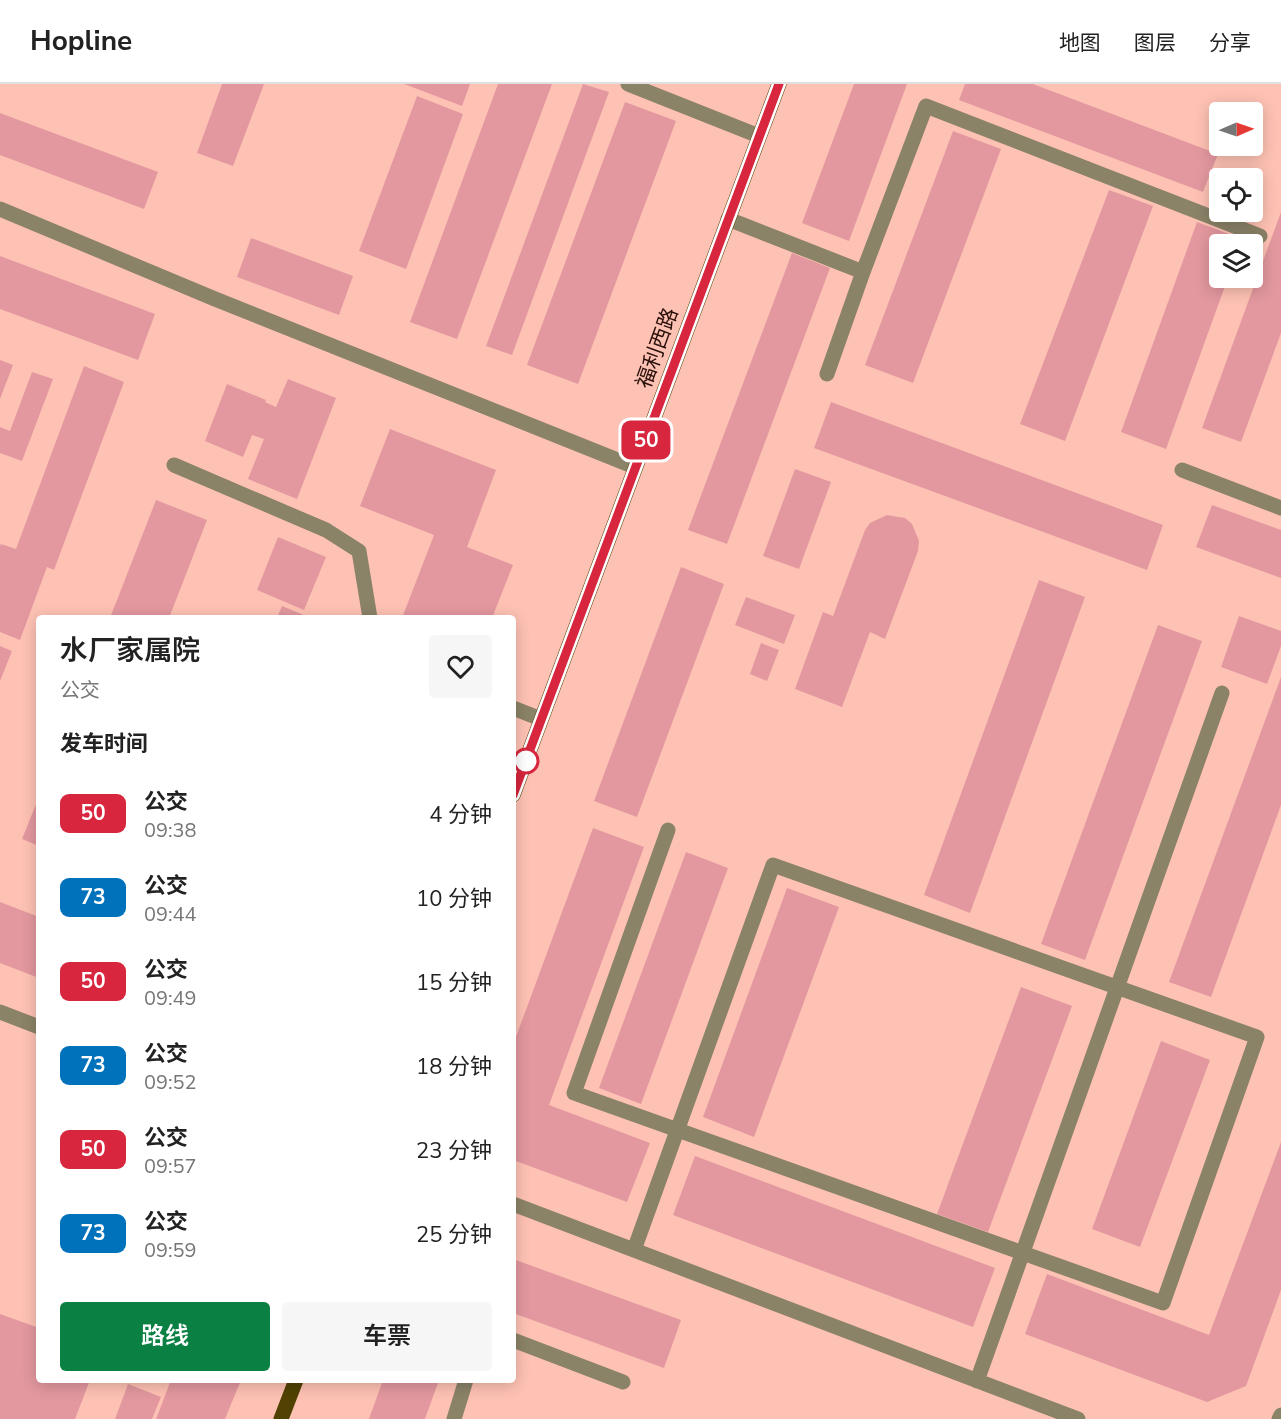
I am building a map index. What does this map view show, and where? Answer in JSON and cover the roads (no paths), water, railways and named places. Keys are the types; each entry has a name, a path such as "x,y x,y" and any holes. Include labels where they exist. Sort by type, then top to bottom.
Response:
{"main road":[{"name":"福利西路","path":"516,787 779,84"},
{"path":"281,1419 295,1383"}],"street":[{"path":"628,84 759,136"},
{"path":"827,374 926,106 1255,234"},
{"path":"0,209 215,299 636,467"},
{"path":"728,219 863,272"},
{"path":"174,465 326,530 359,551 370,615"},
{"path":"1182,470 1281,508"},
{"path":"977,1381 1222,693"},
{"path":"516,709 542,719"},
{"path":"634,1250 677,1130 773,865 1257,1037 1162,1303 1023,1253 677,1130 574,1093 668,830"},
{"path":"0,1012 36,1026"},
{"path":"516,1205 1078,1419"},
{"path":"516,1341 623,1382"},
{"path":"454,1419 465,1383"},
{"path":"1279,1419 1281,1415"}]}
